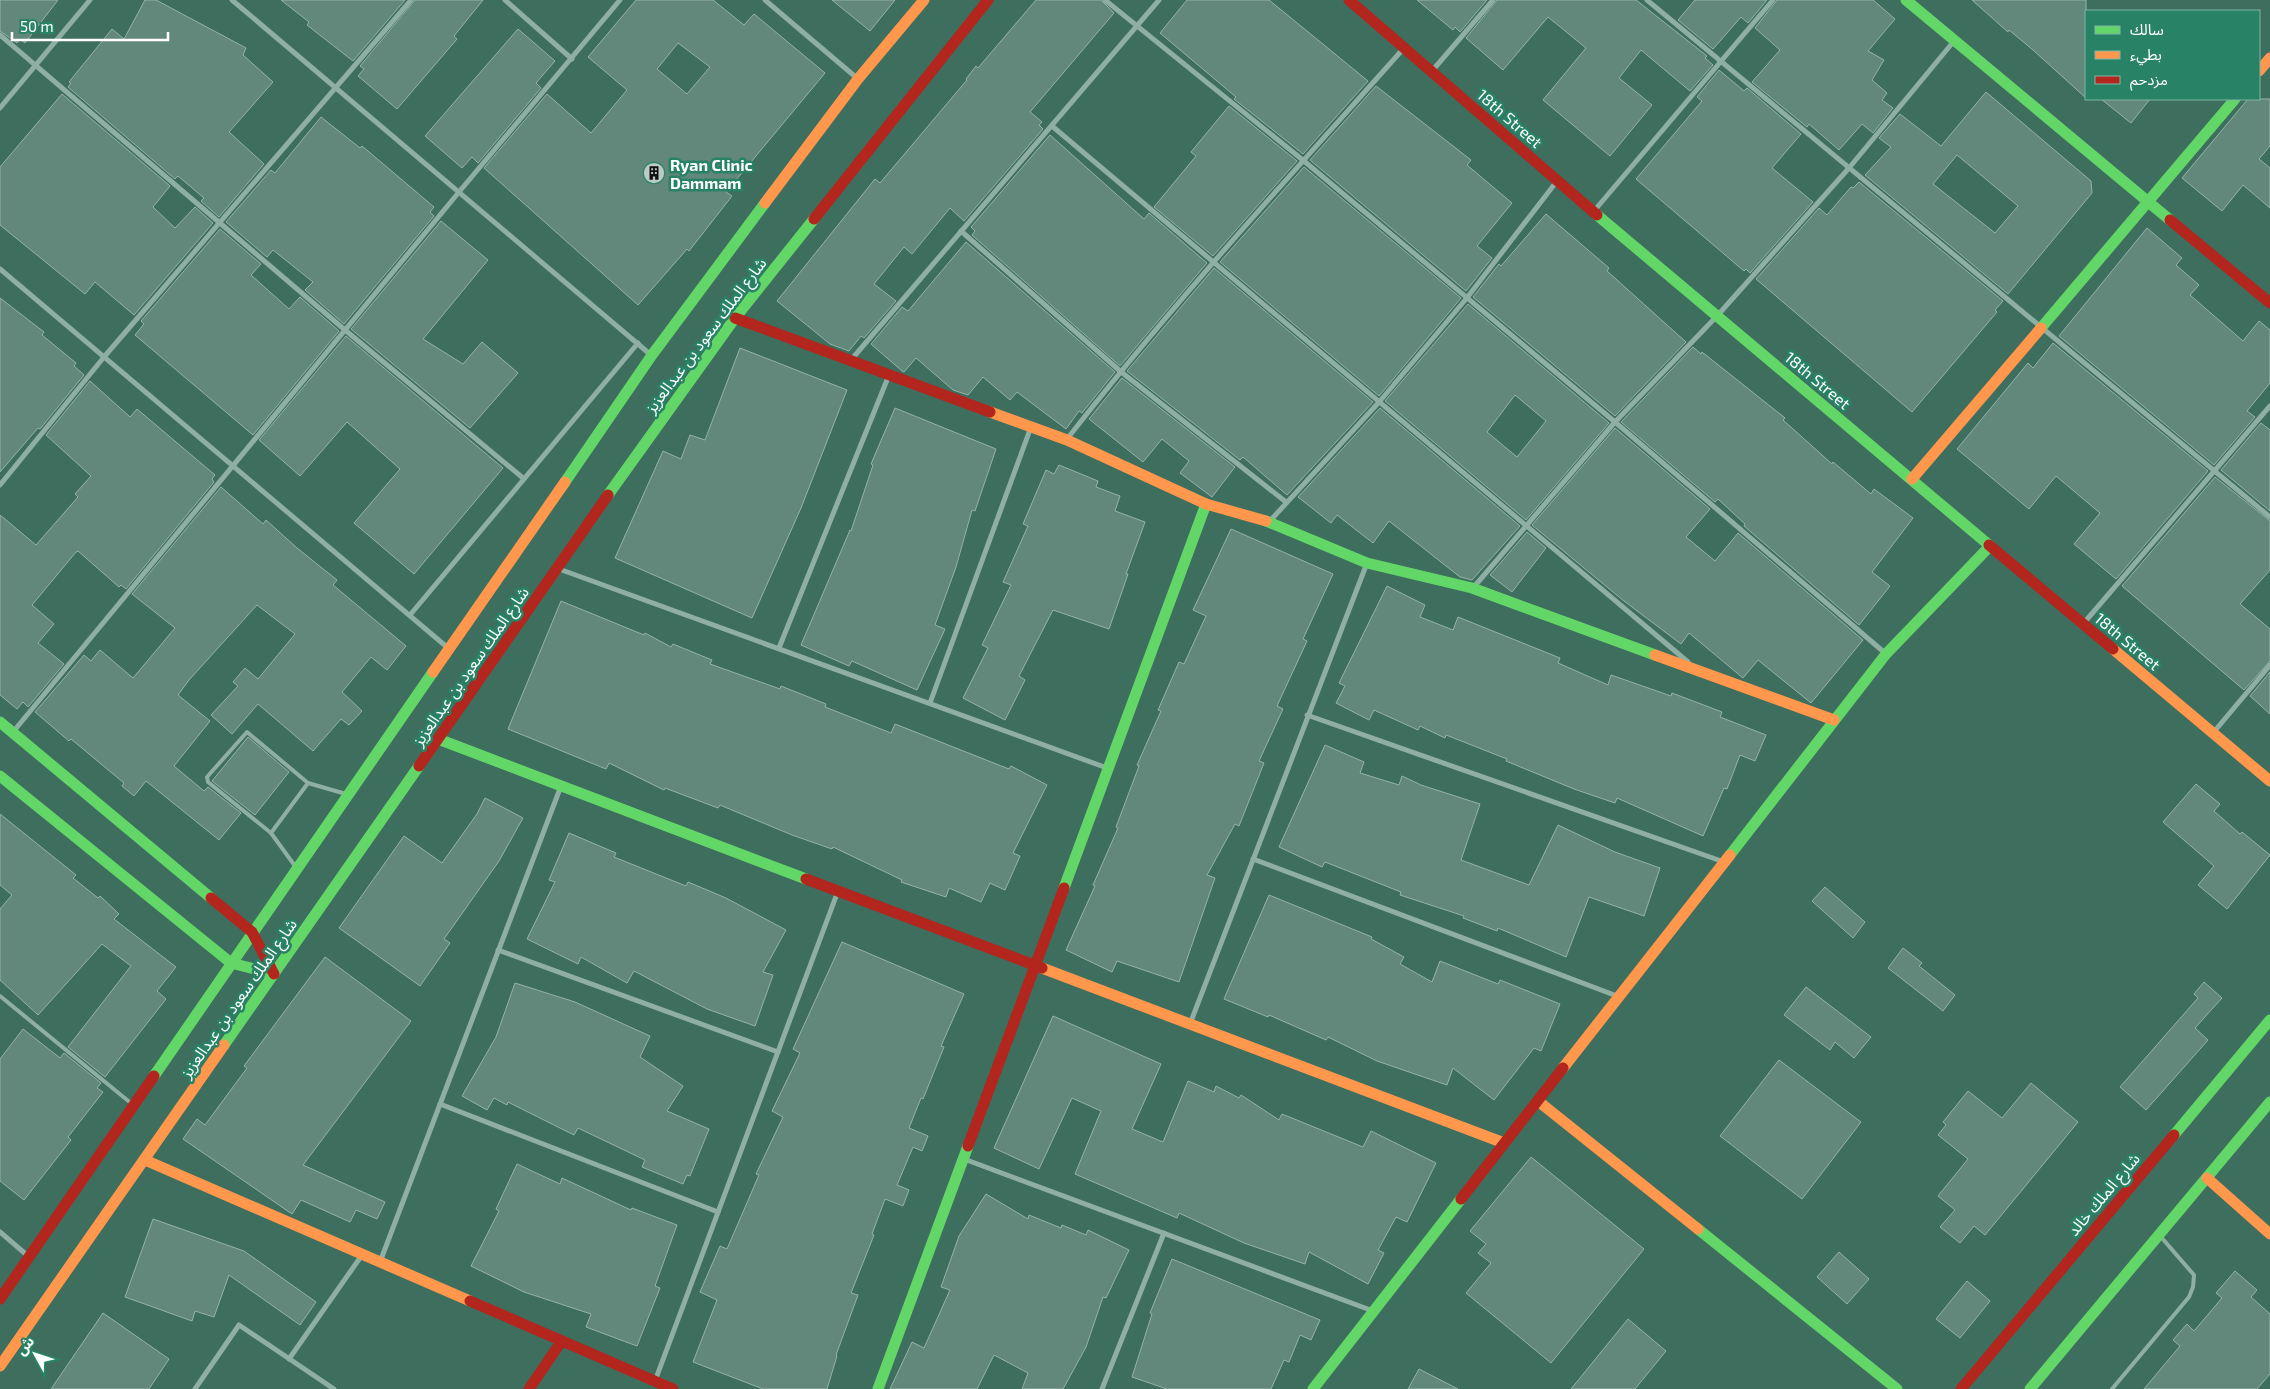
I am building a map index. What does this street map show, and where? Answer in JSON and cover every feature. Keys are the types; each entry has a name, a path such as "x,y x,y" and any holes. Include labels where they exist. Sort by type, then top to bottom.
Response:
{"street":[{"path":"0,108 90,0"},
{"path":"232,0 652,355"},
{"path":"0,485 104,357 411,0"},
{"path":"505,0 572,59"},
{"path":"12,733 620,0"},
{"path":"765,0 858,79"},
{"name":"شارع الملك سعود بن عبدالعزيز","path":"0,1299 652,355 858,79 924,0"},
{"name":"شارع الملك سعود بن عبدالعزيز","path":"0,1366 684,386 988,0"},
{"path":"1105,0 1304,161 1466,299 1615,422 1886,654"},
{"path":"850,360 1159,0"},
{"name":"18th Street","path":"1349,0 1593,212 2270,781"},
{"path":"1432,71 1493,0"},
{"path":"1646,0 2270,517"},
{"path":"1593,212 1774,0"},
{"path":"1906,0 2270,303"},
{"path":"0,35 345,330 523,478"},
{"path":"1472,588 1615,422 1717,316 1849,168 1955,41"},
{"path":"1067,440 1120,371 1213,261 1405,48"},
{"path":"2260,70 2269,60"},
{"path":"1912,479 2040,326 2234,100"},
{"path":"1052,126 1697,670"},
{"path":"1269,522 1380,401 1466,299 1558,181"},
{"path":"961,231 1120,371 1286,502"},
{"path":"0,269 449,648"},
{"path":"736,318 1067,440 1206,504 1269,522 1367,563 1472,588 1834,720"},
{"path":"410,615 638,343"},
{"path":"779,648 889,374"},
{"path":"2083,624 2270,406"},
{"path":"930,703 1031,427"},
{"path":"878,1389 1206,504"},
{"path":"1313,1389 1886,654 1990,546"},
{"path":"1190,1024 1307,715 1367,563"},
{"path":"558,568 1108,768"},
{"path":"2213,733 2270,665"},
{"path":"1307,715 1724,862"},
{"path":"0,722 252,932 274,974"},
{"path":"438,739 1504,1144"},
{"path":"0,776 231,964 274,974"},
{"path":"380,1263 561,785"},
{"path":"1253,859 1618,997"},
{"path":"655,1382 838,890"},
{"path":"498,950 778,1052"},
{"name":"شارع الملك خالد","path":"1961,1389 2270,1020"},
{"path":"1538,1101 1897,1389"},
{"path":"2030,1389 2270,1102"},
{"path":"440,1104 718,1212"},
{"path":"964,1159 1374,1311"},
{"path":"145,1160 673,1389"},
{"path":"2207,1178 2270,1234"},
{"path":"0,1232 30,1258"},
{"path":"1102,1389 1164,1233"},
{"path":"289,1359 362,1255"},
{"path":"195,1389 239,1325 334,1389"},
{"path":"529,1389 561,1342"}],"lane":[{"path":"297,867 271,832 208,782 207,776 247,732 308,782 348,795"},
{"path":"271,832 308,782"},
{"path":"0,996 134,1105"},
{"path":"2112,1389 2189,1297 2193,1287 2194,1275 2160,1235"}],"building":[{"path":"0,0 58,0 25,43 20,39 17,43 0,31"},
{"path":"145,0 156,0 246,48 243,55 273,82 229,132 264,164 219,217 201,201 204,198 178,176 175,179 68,87 71,83 69,82 112,29 124,39"},
{"path":"281,0 405,0 353,61 307,25 309,22"},
{"path":"415,0 483,0 454,36 457,39 397,109 358,76 364,69 360,66"},
{"path":"636,0 713,0 744,25 754,14 825,73 726,192 732,196 689,251 687,249 638,305 484,168 547,94 591,133 627,90 588,57","holes":["678,43 710,67 687,94 657,69"]},
{"path":"832,0 895,0 870,31"},
{"path":"1036,0 1101,0 1114,13 1030,112 1042,122 1039,125 1043,129 964,221 950,208 912,254 904,247 874,284 896,301 864,338 861,336 849,351 830,344 777,301 875,179 880,183 967,80 976,66 978,68"},
{"path":"1187,0 1269,0 1368,81 1303,154 1234,99 1236,97 1160,33"},
{"path":"1417,0 1487,0 1460,32 1455,27 1453,30"},
{"path":"1497,0 1636,0 1707,56 1705,58 1713,65 1690,91 1641,50 1619,78 1652,105 1610,156 1543,100 1586,48 1548,17 1503,70 1466,38"},
{"path":"1695,0 1767,0 1748,23 1741,17 1713,49 1678,20"},
{"path":"1777,0 1873,0 1895,19 1868,51 1884,60 1872,80 1887,93 1882,100 1893,108 1873,133 1862,124 1839,150 1809,124 1807,127 1752,82 1780,50 1755,28"},
{"path":"1972,0 2086,0 2085,97 2033,50 2009,30 2008,32"},
{"path":"518,29 555,61 536,83 541,88 478,163 472,157 462,168 425,136"},
{"path":"1719,70 1744,91 1747,88 1801,134 1772,168 1813,202 1750,273 1746,269 1744,271 1636,179 1702,101 1697,97"},
{"path":"1376,86 1471,160 1467,165 1512,203 1477,246 1492,258 1466,291 1310,160"},
{"path":"1986,92 2091,181 2092,193 2008,294 1865,175 1891,147 1879,138 1900,114 1941,146","holes":["1957,155 2018,206 1995,233 1933,184"]},
{"path":"62,94 170,186 153,207 175,228 195,207 213,223 134,315 95,282 85,294 0,225 0,167"},
{"path":"2270,99 2270,146 2259,159 2270,168 2270,208 2243,185 2222,211 2182,178 2247,100"},
{"path":"2102,100 2149,100 2131,123"},
{"path":"1229,106 1297,161 1213,256 1154,207 1196,156 1191,152"},
{"path":"321,117 360,148 362,146 434,207 430,212 434,216 344,324 305,290 313,282 273,250 267,257 226,222 271,170 275,173"},
{"path":"1050,135 1144,219 1149,213 1207,263 1120,366 972,235 975,231 971,227"},
{"path":"1304,167 1461,298 1379,396 1220,262"},
{"path":"1859,182 2003,301 1995,310 1997,312 1912,412 1756,279 1819,208 1827,215 1851,187 1853,188"},
{"path":"1546,214 1609,268 1607,271 1686,342 1615,416 1473,297 1499,264 1501,266"},
{"path":"441,221 488,260 423,339 463,364 482,342 518,373 470,428 351,329"},
{"path":"2147,228 2182,258 2176,265 2199,285 2190,295 2243,341 2259,321 2270,330 2270,383 2247,411 2255,417 2214,465 2059,336"},
{"path":"220,229 261,264 251,275 289,309 300,297 339,331 253,435 135,335 144,324 141,321"},
{"path":"966,242 1115,372 1082,413 1079,411 1066,429 1017,392 1010,400 983,377 968,395 953,390 916,358 904,372 902,371 871,344 902,307 908,311"},
{"path":"1214,268 1373,402 1287,495 1243,457 1240,460 1127,371"},
{"path":"0,298 44,332 42,335 76,363 74,366 84,375 40,429 38,428 0,472"},
{"path":"1468,304 1609,423 1526,520 1385,401","holes":["1515,395 1546,421 1517,457 1487,432"]},
{"path":"346,336 503,468 414,574 354,523 400,469 347,422 300,476 259,440"},
{"path":"2053,343 2208,471 2116,579 2074,544 2100,513 2056,476 2029,509 1957,449 2028,363 2033,368"},
{"path":"1693,347 1701,354 1702,352 1785,418 1783,420 1832,464 1833,462 1871,494 1874,489 1913,518 1872,572 1890,586 1859,625 1744,526 1745,524 1718,499 1715,502 1621,422"},
{"path":"740,348 847,390 801,508 752,618 615,558 663,451 681,459 690,435 705,440"},
{"path":"1122,378 1235,467 1212,497 1180,473 1189,461 1162,439 1143,462 1089,419"},
{"path":"90,381 130,417 137,409 215,475 212,479 214,482 126,589 121,585 119,587 78,551 76,552 32,605 54,624 38,643 64,664 28,707 23,702 17,709 0,695 0,515 36,545 78,497 75,494 91,476 46,435"},
{"path":"895,408 996,449 975,511 972,510 956,567 935,625 945,629 917,690 852,661 849,666 801,645 851,531 873,465 871,464"},
{"path":"1380,408 1520,526 1472,580 1460,577 1389,521 1373,543 1337,515 1331,523 1298,497"},
{"path":"2261,423 2270,430 2270,511 2221,470"},
{"path":"1615,428 1710,509 1686,537 1715,561 1738,533 1863,640 1811,703 1758,660 1743,678 1689,633 1681,644 1624,601 1532,525"},
{"path":"1059,465 1098,481 1096,487 1120,496 1115,511 1145,522 1109,629 1053,610 1019,676 1025,680 1005,720 963,698 988,648 982,645 1011,585 1003,582 1028,526 1023,524 1046,470 1054,474"},
{"path":"2215,477 2270,521 2270,570 2240,604 2270,629 2270,661 2244,690 2122,586"},
{"path":"221,487 263,524 266,520 337,580 333,585 406,646 387,670 371,657 342,692 362,711 349,725 341,719 313,751 258,704 232,734 211,715 238,686 233,682 245,668 258,679 295,634 257,605 189,680 178,695 210,721 174,766 204,791 208,787 241,813 219,840 146,781 134,796 122,786 124,783 35,712 84,655 91,661 100,650 133,678 175,628 132,594"},
{"path":"1231,529 1333,574 1303,639 1307,641 1277,706 1283,709 1259,761 1264,763 1239,826 1235,824 1207,875 1215,878 1179,982 1117,961 1112,972 1066,950 1095,886 1093,885 1118,828 1116,827 1139,766 1137,765 1161,711 1158,710 1179,662 1184,664 1206,616 1193,610"},
{"path":"1527,532 1546,548 1512,592 1490,575"},
{"path":"1387,586 1425,605 1420,617 1453,630 1458,617 1560,658 1558,663 1608,685 1611,675 1671,696 1672,693 1722,712 1720,717 1766,735 1755,761 1740,755 1727,789 1724,788 1703,836 1617,798 1615,803 1574,789 1506,761 1507,759 1446,735 1445,738 1420,726 1418,730 1374,710 1369,720 1336,703 1345,686 1339,683"},
{"path":"561,601 644,635 645,633 671,647 673,644 712,660 710,664 780,689 781,686 826,704 825,707 891,733 895,724 1009,769 1011,766 1047,785 1013,853 1020,856 1005,890 990,883 981,902 949,888 946,897 901,882 902,880 833,847 832,849 792,835 720,805 718,808 665,788 664,790 609,763 606,769 508,729"},
{"path":"2270,672 2270,714 2250,696"},
{"path":"248,737 289,772 255,815 212,781"},
{"path":"1325,745 1364,762 1360,773 1399,785 1402,776 1421,785 1480,804 1461,860 1529,885 1558,825 1615,852 1660,868 1644,916 1589,897 1566,957 1498,928 1497,931 1463,918 1464,916 1400,895 1401,892 1325,862 1322,867 1279,847"},
{"path":"2196,784 2220,804 2214,811 2240,834 2242,832 2270,855 2227,909 2198,885 2214,866 2163,822"},
{"path":"485,798 523,818 499,861 444,939 450,943 420,986 339,928 404,836 442,863 477,814"},
{"path":"0,814 76,875 73,878 98,898 100,896 119,914 114,919 176,967 157,991 166,999 105,1077 68,1047 131,966 102,944 38,1015 0,980 0,909 12,895 0,885"},
{"path":"569,833 616,853 614,857 686,886 688,882 726,898 786,930 763,972 773,975 755,1026 707,1009 634,971 627,983 581,957 578,964 527,939 555,882 549,880"},
{"path":"1825,887 1865,922 1853,938 1812,901"},
{"path":"1269,895 1372,937 1371,939 1404,957 1400,964 1432,982 1440,961 1498,984 1500,980 1560,1004 1541,1051 1534,1048 1494,1100 1453,1068 1447,1085 1377,1061 1328,1037 1326,1040 1269,1015 1268,1017 1224,999"},
{"path":"842,942 964,994 941,1046 944,1047 923,1099 921,1098 909,1128 928,1136 922,1151 913,1147 897,1185 909,1190 903,1206 885,1199 872,1234 874,1235 851,1293 858,1295 836,1355 827,1389 763,1389 693,1362 717,1300 700,1292 720,1246 727,1249 759,1175 756,1174 783,1117 772,1111 800,1053 793,1049"},
{"path":"1903,948 1922,963 1919,966 1955,995 1943,1011 1888,968"},
{"path":"325,957 411,1021 303,1165 385,1202 377,1219 356,1210 350,1222 301,1200 292,1214 183,1139 197,1119 205,1125 247,1068 244,1066"},
{"path":"2204,982 2222,998 2195,1028 2208,1040 2146,1110 2120,1087 2198,998 2194,994"},
{"path":"515,983 575,1002 650,1036 640,1057 683,1086 667,1111 709,1129 690,1176 687,1175 683,1184 642,1167 645,1160 578,1128 574,1135 508,1102 507,1105 494,1098 487,1110 462,1096 496,1037"},
{"path":"1806,987 1871,1037 1854,1058 1835,1042 1830,1050 1784,1015"},
{"path":"1053,1016 1161,1064 1132,1129 1163,1142 1188,1081 1214,1092 1216,1086 1239,1098 1241,1095 1279,1120 1282,1114 1363,1147 1371,1131 1436,1163 1407,1222 1396,1217 1378,1250 1384,1253 1368,1284 1309,1252 1305,1264 1244,1243 1179,1213 1177,1218 1075,1174 1101,1111 1072,1098 1039,1169 994,1148"},
{"path":"23,1029 60,1058 64,1053 101,1083 97,1088 103,1092 68,1137 71,1140 24,1200 0,1181 0,1059"},
{"path":"1779,1060 1861,1122 1802,1199 1720,1136"},
{"path":"2031,1083 2078,1122 1985,1235 1974,1226 1960,1243 1940,1227 1955,1210 1938,1196 1968,1159 1938,1135 1946,1125 1943,1122 1968,1091 2002,1118"},
{"path":"1531,1157 1644,1249 1551,1363 1466,1293 1491,1263 1478,1253 1486,1244 1470,1231"},
{"path":"517,1164 560,1184 562,1178 631,1210 632,1208 677,1225 655,1286 660,1288 637,1346 586,1327 591,1314 524,1292 471,1266 499,1211 496,1209"},
{"path":"986,1194 1028,1219 1029,1215 1061,1228 1062,1225 1086,1235 1088,1230 1129,1250 1106,1298 1103,1297 1086,1347 1063,1389 1022,1389 1028,1373 994,1355 977,1389 890,1389 912,1342 924,1348 950,1290 941,1287 959,1236"},
{"path":"153,1219 244,1251 316,1302 300,1325 229,1275 214,1317 195,1311 192,1321 125,1297"},
{"path":"1839,1252 1869,1279 1847,1304 1817,1277"},
{"path":"1172,1259 1320,1320 1311,1340 1300,1335 1289,1362 1284,1360 1271,1389 1167,1389 1132,1377 1152,1314 1150,1313"},
{"path":"2235,1271 2257,1290 2251,1297 2270,1314 2270,1374 2257,1389 2144,1389 2180,1346 2173,1340 2187,1324 2194,1331 2222,1298 2216,1293"},
{"path":"1967,1281 1990,1301 1960,1338 1936,1319"},
{"path":"103,1313 169,1359 149,1389 51,1389"},
{"path":"1628,1319 1666,1351 1635,1389 1571,1389"},
{"path":"1419,1369 1458,1389 1408,1389"}],"traffic: fast":[{"path":"1906,0 2170,220"},
{"path":"2041,328 2234,100"},
{"path":"565,482 652,355 765,203"},
{"path":"1597,215 1989,545"},
{"path":"608,495 735,318 814,219"},
{"path":"1064,888 1206,504"},
{"path":"1266,521 1367,563 1472,588 1655,655"},
{"path":"1730,855 1886,654 1990,546"},
{"path":"154,1076 433,672"},
{"path":"0,722 211,898"},
{"path":"438,739 806,879"},
{"path":"224,1045 419,766"},
{"path":"0,776 231,963 274,974"},
{"path":"2174,1135 2270,1020"},
{"path":"2030,1389 2270,1102"},
{"path":"878,1389 968,1146"},
{"path":"1313,1389 1461,1199"},
{"path":"1698,1229 1897,1389"}],"traffic: slow":[{"path":"765,203 858,79 924,0"},
{"path":"2260,70 2270,58"},
{"path":"1912,479 2041,328"},
{"path":"990,412 1067,440 1206,504 1266,521"},
{"path":"433,672 565,482"},
{"path":"2113,649 2270,781"},
{"path":"1655,655 1834,720"},
{"path":"1563,1068 1730,855"},
{"path":"1042,968 1504,1143"},
{"path":"0,1366 224,1045"},
{"path":"1538,1101 1698,1229"},
{"path":"145,1160 470,1301"},
{"path":"2207,1178 2270,1234"}],"traffic: jam":[{"path":"814,219 988,0"},
{"path":"1349,0 1597,215"},
{"path":"2170,220 2270,303"},
{"path":"735,318 990,412"},
{"path":"419,766 608,495"},
{"path":"1989,545 2113,649"},
{"path":"806,879 1042,968"},
{"path":"968,1146 1064,888"},
{"path":"211,898 252,932 274,974"},
{"path":"1461,1199 1563,1068"},
{"path":"0,1299 154,1076"},
{"path":"1961,1389 2174,1135"},
{"path":"470,1301 673,1389"},
{"path":"529,1389 561,1342"}],"place":[{"name":"Ryan Clinic Dammam","path":"654,173"}]}
